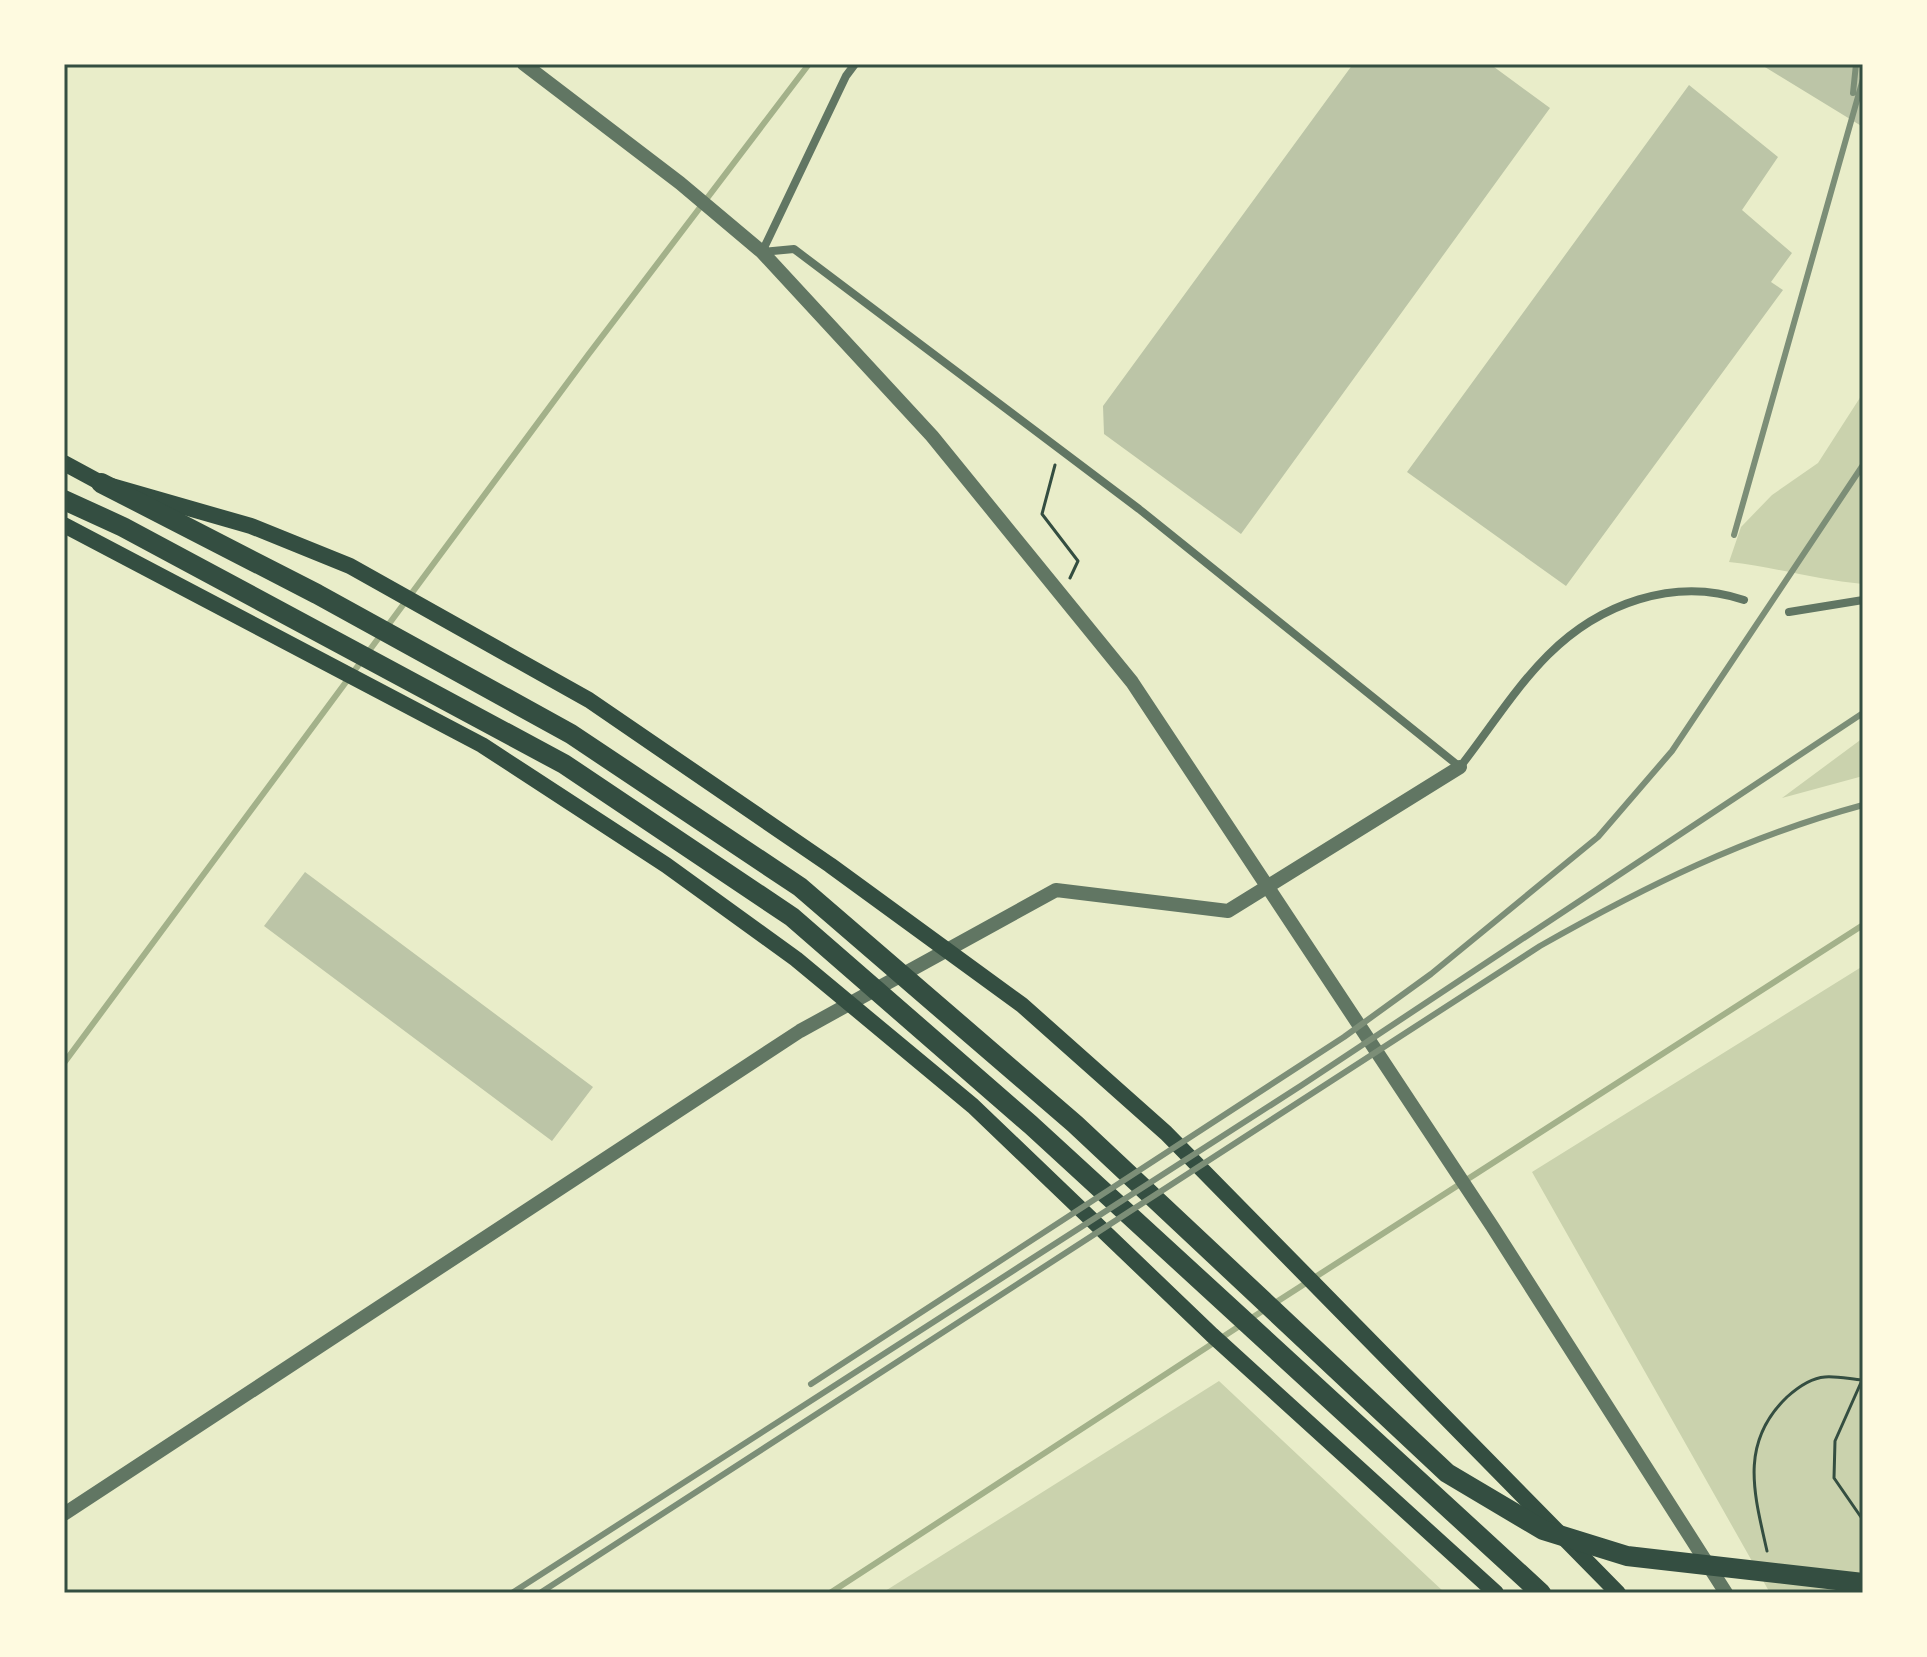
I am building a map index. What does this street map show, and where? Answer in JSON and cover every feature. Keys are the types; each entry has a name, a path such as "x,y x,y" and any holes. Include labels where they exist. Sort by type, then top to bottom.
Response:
{"highway":[{"path":"101,483 317,594 571,734 800,887 1075,1124 1447,1473 1543,1530 1627,1556 1863,1583"},
{"path":"64,500 123,527 564,764 792,917 1031,1125 1541,1593"}],"main road":[{"path":"64,463 101,483 251,526 350,566 589,700 869,893 1022,1005 1166,1133 1618,1593"},
{"path":"69,528 482,745 666,865 796,959 973,1106 1212,1335 1496,1593"}],"street":[{"path":"524,64 680,183 762,252 932,436 1132,682 1492,1226 1726,1593"},
{"path":"762,252 846,76 855,64"},
{"path":"762,252 794,249 1059,448 1460,767"},
{"path":"64,1514 800,1031 1056,890 1228,911 1460,767 1548,655 1604,611 1664,592 1716,590 1744,600"},
{"path":"1789,612 1863,600"}],"path":[{"path":"1059,448 1042,514 1078,561 1062,596"},
{"path":"1767,1553 1754,1493 1754,1445 1772,1411 1797,1388 1823,1377 1862,1379 1835,1441 1834,1478 1863,1520"}],"green space":[{"path":"1863,393 1863,584 1729,562 1741,527 1772,495 1818,463"},
{"path":"1863,738 1863,776 1782,798"},
{"path":"1863,966 1863,1593 1770,1593 1532,1172"},
{"path":"1219,1381 1445,1593 882,1593"}],"building":[{"path":"1353,64 1490,64 1550,108 1241,534 1104,434 1103,406"},
{"path":"1760,64 1863,64 1863,127"},
{"path":"1689,85 1778,157 1742,210 1792,253 1771,282 1783,290 1566,586 1407,472"},
{"path":"305,872 593,1087 552,1141 264,926"}],"waterway":[{"path":"64,1063 588,355 809,64"},
{"path":"1250,1319 1863,925"},
{"path":"830,1593 1241,1325"}],"railway":[{"path":"1853,93 1856,64"},
{"path":"1734,535 1863,79"},
{"path":"811,1384 1344,1037 1431,974 1598,837 1672,751 1863,465"},
{"path":"512,1593 1302,1085 1863,713"},
{"path":"540,1593 1540,946 1697,865 1778,832 1863,805"}]}
